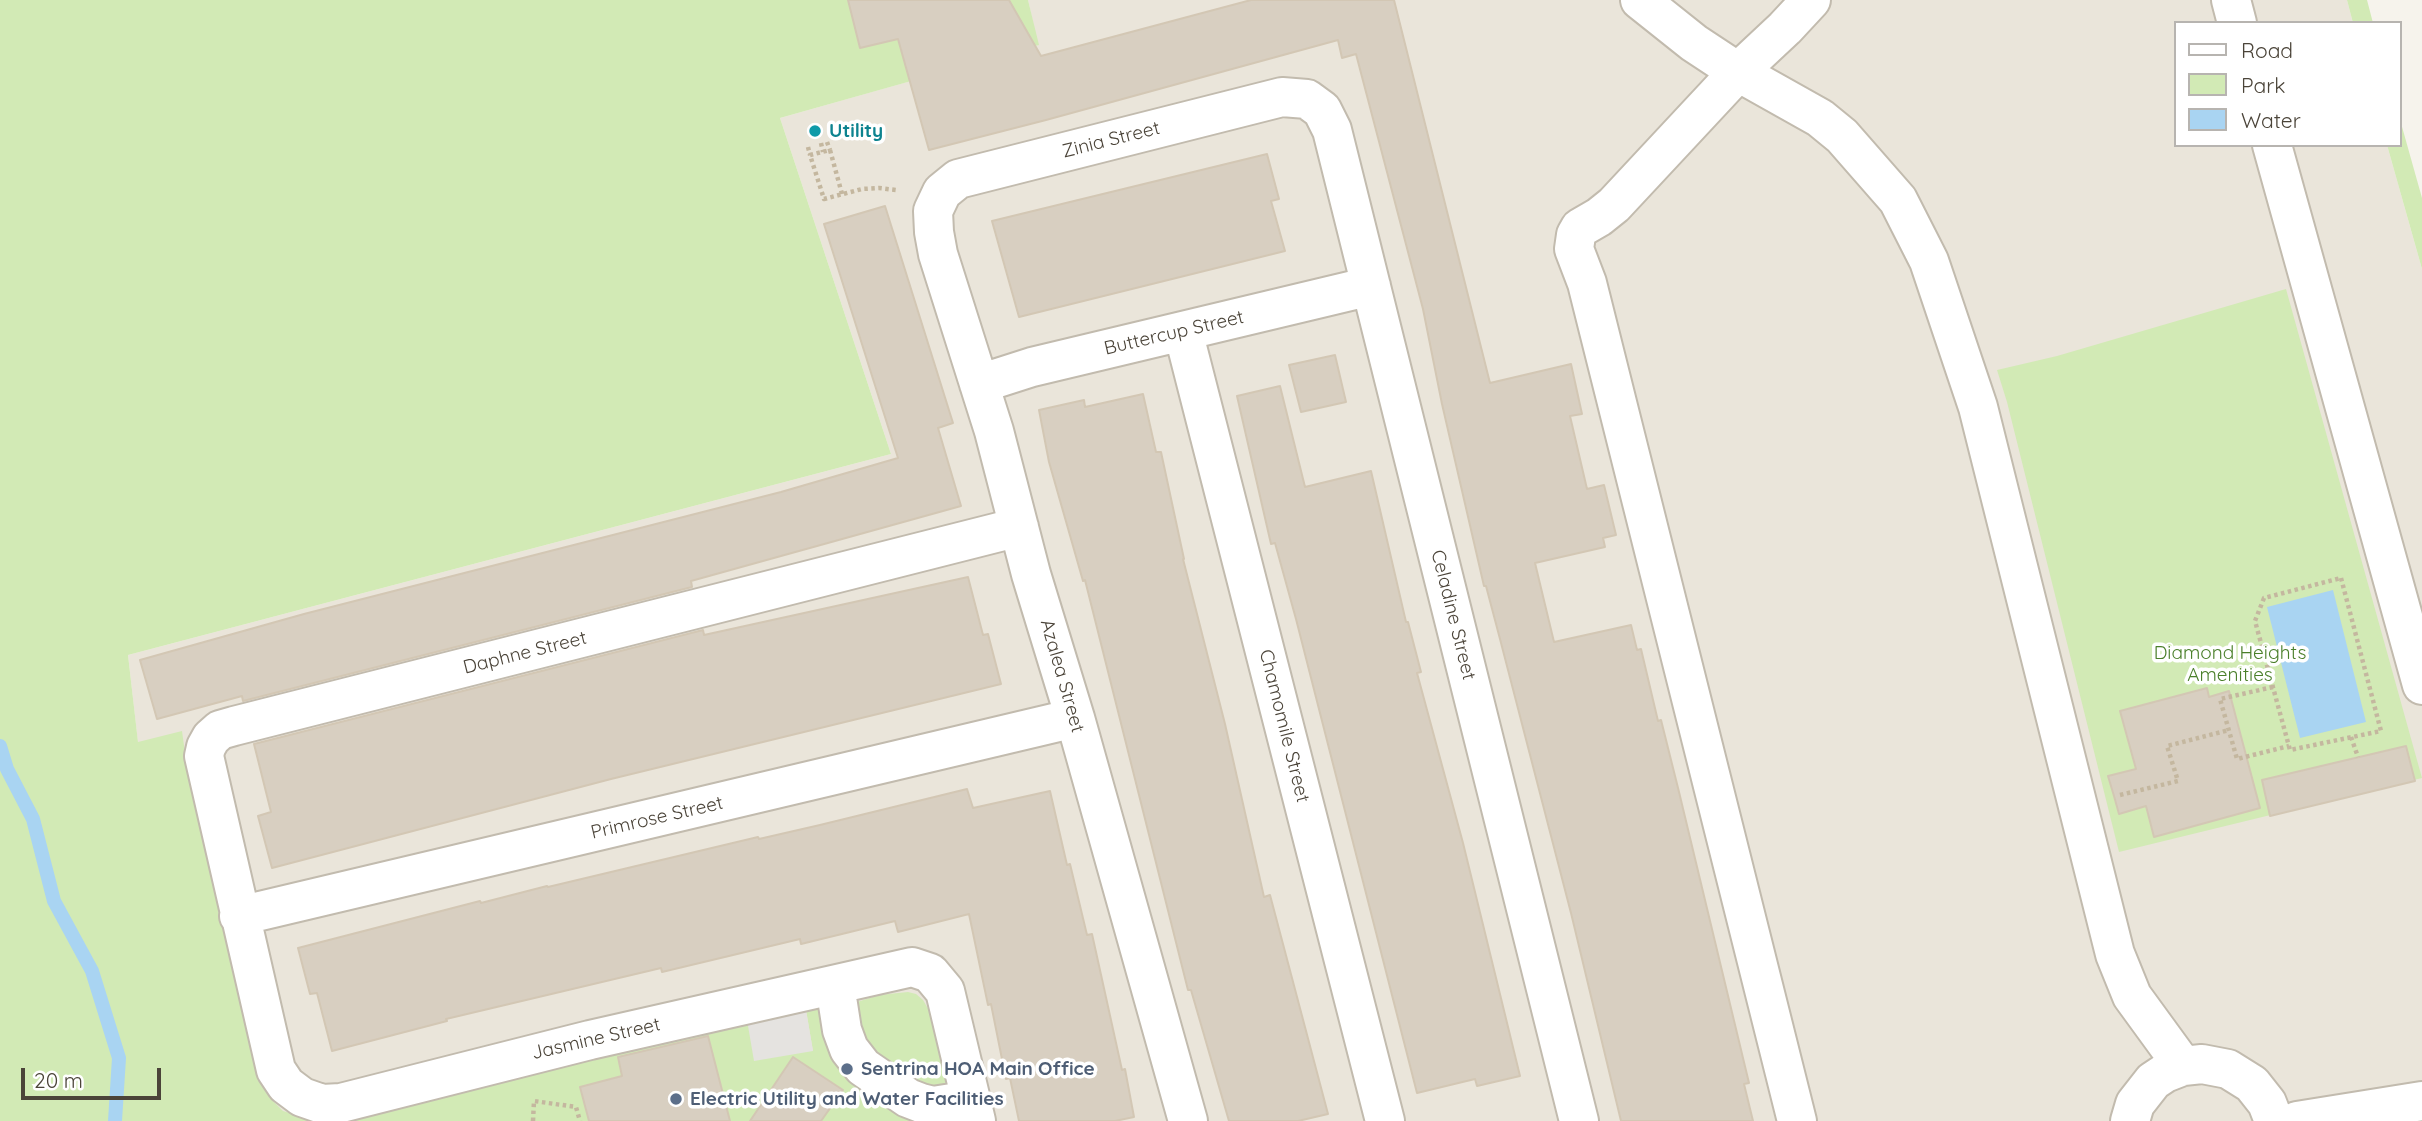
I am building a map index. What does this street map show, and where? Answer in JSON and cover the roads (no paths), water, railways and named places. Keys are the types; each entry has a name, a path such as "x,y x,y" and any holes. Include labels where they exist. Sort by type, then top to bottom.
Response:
{"street":[{"path":"1640,0 1694,43 1738,72 1820,118 1842,136 1898,201 1929,261 1978,407 2118,963 2132,996 2183,1066"},
{"path":"1797,1121 1587,283 1574,249 1576,234 1580,228 1599,218 1614,205 1738,72 1811,0"},
{"path":"2231,0 2236,21"},
{"name":"Zinia Street","path":"934,232 933,211 942,192 958,179 1282,97 1307,99 1322,110"},
{"name":"Celadine Street","path":"1322,110 1332,130 1579,1121"},
{"path":"2273,147 2422,685"},
{"name":"Azalea Street","path":"934,232 938,254 979,384 1188,1121"},
{"name":"Buttercup Street","path":"979,384 1032,367 1371,286"},
{"name":"Chamomile Street","path":"1183,331 1385,1121"},
{"name":"Daphne Street","path":"239,916 204,756 206,747 220,730 1019,527"},
{"name":"Primrose Street","path":"239,916 1075,718"},
{"name":"Jasmine Street","path":"239,916 276,1070 286,1085 302,1097 321,1104 341,1103 590,1040 912,967 930,974 945,991 973,1111"},
{"path":"835,985 842,1030 849,1049 863,1067 908,1098 933,1106 973,1111"},
{"path":"2130,1121 2135,1104 2153,1081 2183,1066 2202,1063 2228,1069 2252,1084 2267,1103 2274,1121"},
{"path":"2297,1121 2422,1101"}],"water":[{"path":"2333,590 2366,722 2300,738 2267,607"}],"waterway":[{"path":"0,746 7,769 33,819 54,901 92,971 119,1058 115,1121"}],"place":[{"name":"Utility","path":"815,131"},
{"name":"Sentrina HOA Main Office","path":"847,1069"},
{"name":"Electric Utility and Water Facilities","path":"676,1099"}],"park label":[{"name":"Diamond Heights Amenities","path":"2230,664"}]}
